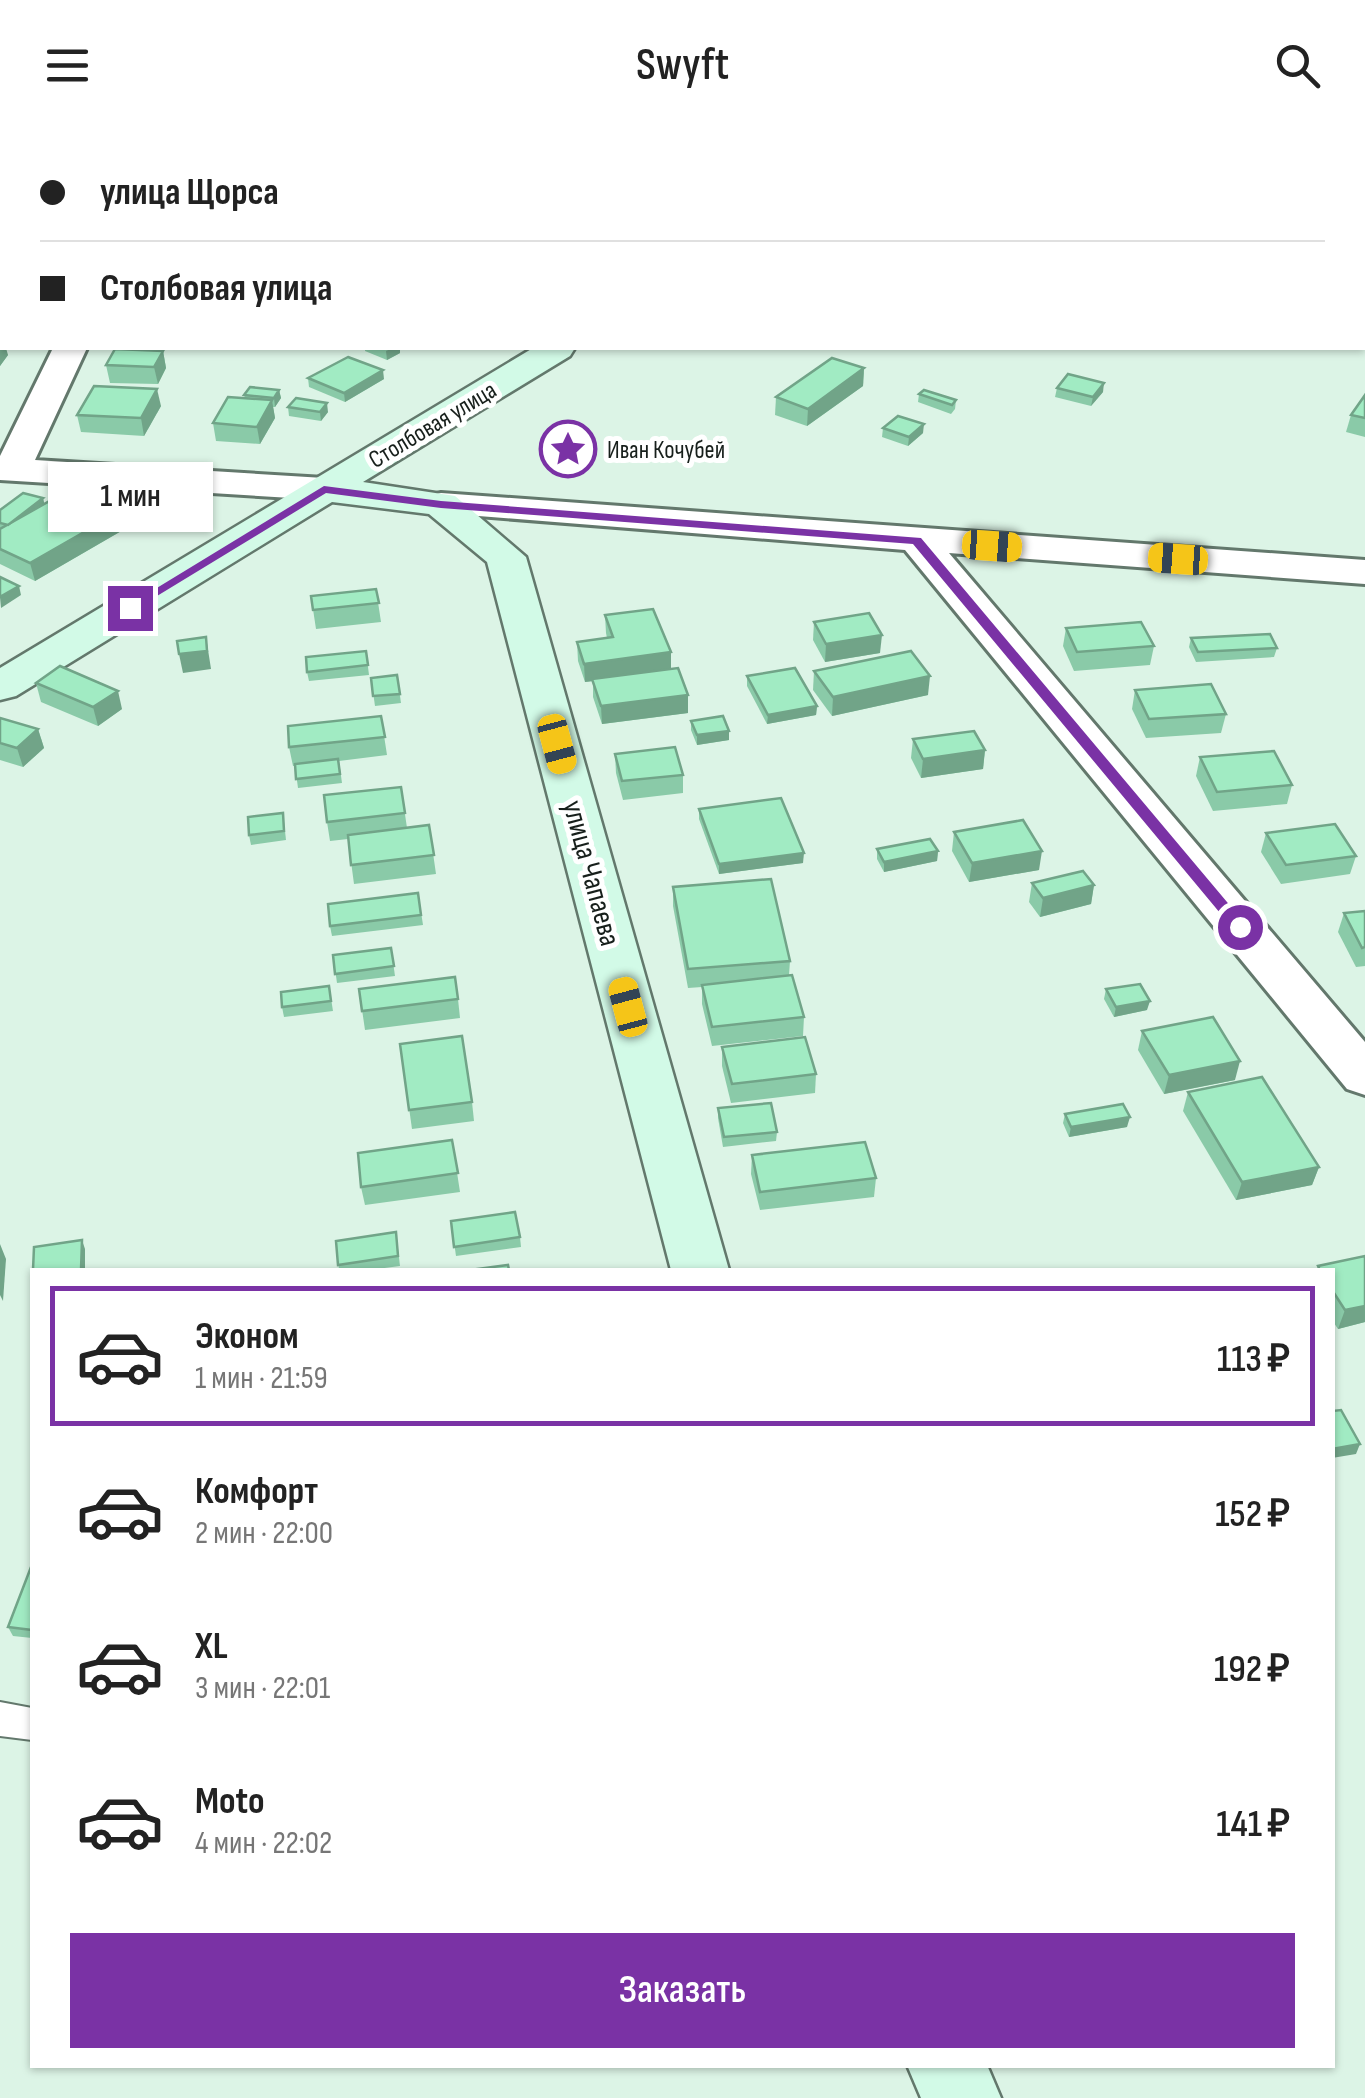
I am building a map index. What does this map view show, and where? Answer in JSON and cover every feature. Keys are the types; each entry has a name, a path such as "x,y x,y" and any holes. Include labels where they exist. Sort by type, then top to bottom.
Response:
{"main road":[{"name":"Столбовая улица","path":"0,687 554,350"},
{"path":"324,489 441,504"},
{"name":"улица Чапаева","path":"441,504 506,557 699,1268"},
{"path":"949,2068 961,2098"}],"street":[{"path":"69,350 6,470 324,489"},
{"path":"441,504 1365,572"},
{"path":"917,540 1365,1076"}],"lane":[{"path":"0,1719 30,1724"}],"building":[{"path":"114,350 163,351 154,367 106,365"},
{"path":"348,357 383,370 344,393 308,378"},
{"path":"832,358 864,368 808,409 776,397"},
{"path":"1068,374 1104,383 1093,397 1057,388"},
{"path":"94,386 157,389 141,418 77,415"},
{"path":"250,387 279,390 274,398 244,395"},
{"path":"924,390 956,400 952,405 919,394"},
{"path":"1365,395 1365,418 1351,415"},
{"path":"228,397 272,400 257,427 213,423"},
{"path":"296,398 327,403 320,412 288,407"},
{"path":"898,416 924,424 909,437 883,428"},
{"path":"69,490 119,512 30,563 0,549 0,529"},
{"path":"23,493 43,498 8,525 0,523 0,510"},
{"path":"0,577 19,586 0,597"},
{"path":"376,589 379,603 313,610 311,596"},
{"path":"653,609 671,652 584,664 577,642 613,637 605,615"},
{"path":"869,613 882,635 826,644 814,622"},
{"path":"1141,622 1154,646 1077,652 1066,628"},
{"path":"1270,634 1277,648 1198,652 1191,638"},
{"path":"206,637 207,651 179,654 177,641"},
{"path":"366,651 368,665 307,672 306,657"},
{"path":"911,651 930,676 833,697 814,671"},
{"path":"60,666 118,691 93,707 36,683"},
{"path":"678,668 688,695 601,706 592,679"},
{"path":"795,668 817,706 768,715 747,676"},
{"path":"397,675 400,694 373,696 371,678"},
{"path":"1211,684 1226,714 1149,719 1135,690"},
{"path":"381,716 385,737 289,747 288,726"},
{"path":"723,716 729,731 697,735 691,721"},
{"path":"0,718 38,729 17,748 0,743"},
{"path":"974,731 985,750 923,759 913,739"},
{"path":"675,747 683,775 622,781 615,754"},
{"path":"1274,751 1292,785 1217,792 1200,757"},
{"path":"338,759 340,774 296,779 295,764"},
{"path":"401,787 405,813 327,822 324,795"},
{"path":"781,798 804,853 719,864 699,809"},
{"path":"283,813 284,831 249,835 248,817"},
{"path":"1023,820 1042,851 972,863 954,832"},
{"path":"1335,824 1356,856 1286,865 1266,833"},
{"path":"429,825 434,855 351,865 348,835"},
{"path":"930,839 938,851 884,862 877,849"},
{"path":"1083,871 1094,885 1043,898 1032,883"},
{"path":"771,879 790,961 688,969 673,887"},
{"path":"418,893 421,915 330,926 328,904"},
{"path":"1365,911 1365,947 1362,948 1344,913"},
{"path":"391,948 394,966 335,974 333,955"},
{"path":"792,975 804,1017 712,1027 702,985"},
{"path":"455,977 458,999 362,1011 359,989"},
{"path":"1140,984 1150,1001 1116,1007 1106,989"},
{"path":"329,986 331,1001 282,1007 281,992"},
{"path":"1213,1017 1240,1061 1169,1075 1142,1031"},
{"path":"462,1036 472,1102 409,1110 400,1044"},
{"path":"805,1037 816,1074 732,1084 722,1047"},
{"path":"1262,1077 1319,1167 1242,1182 1188,1092"},
{"path":"771,1103 777,1132 724,1137 718,1108"},
{"path":"1123,1104 1130,1117 1071,1127 1065,1114"},
{"path":"452,1140 458,1173 361,1187 358,1153"},
{"path":"865,1142 876,1178 760,1192 752,1155"},
{"path":"515,1212 520,1237 454,1247 451,1221"},
{"path":"396,1232 398,1256 338,1265 336,1241"},
{"path":"82,1240 81,1268 33,1268 34,1247"},
{"path":"1365,1256 1365,1306 1345,1310 1335,1295 1335,1268 1318,1266"},
{"path":"1341,1410 1360,1444 1335,1448 1335,1411"},
{"path":"30,1570 30,1630 8,1627"}],"place":[{"name":"Иван Кочубей","path":"568,449"}],"route":[{"path":"130,608 324,489 441,504 917,540 1240,927"}]}
